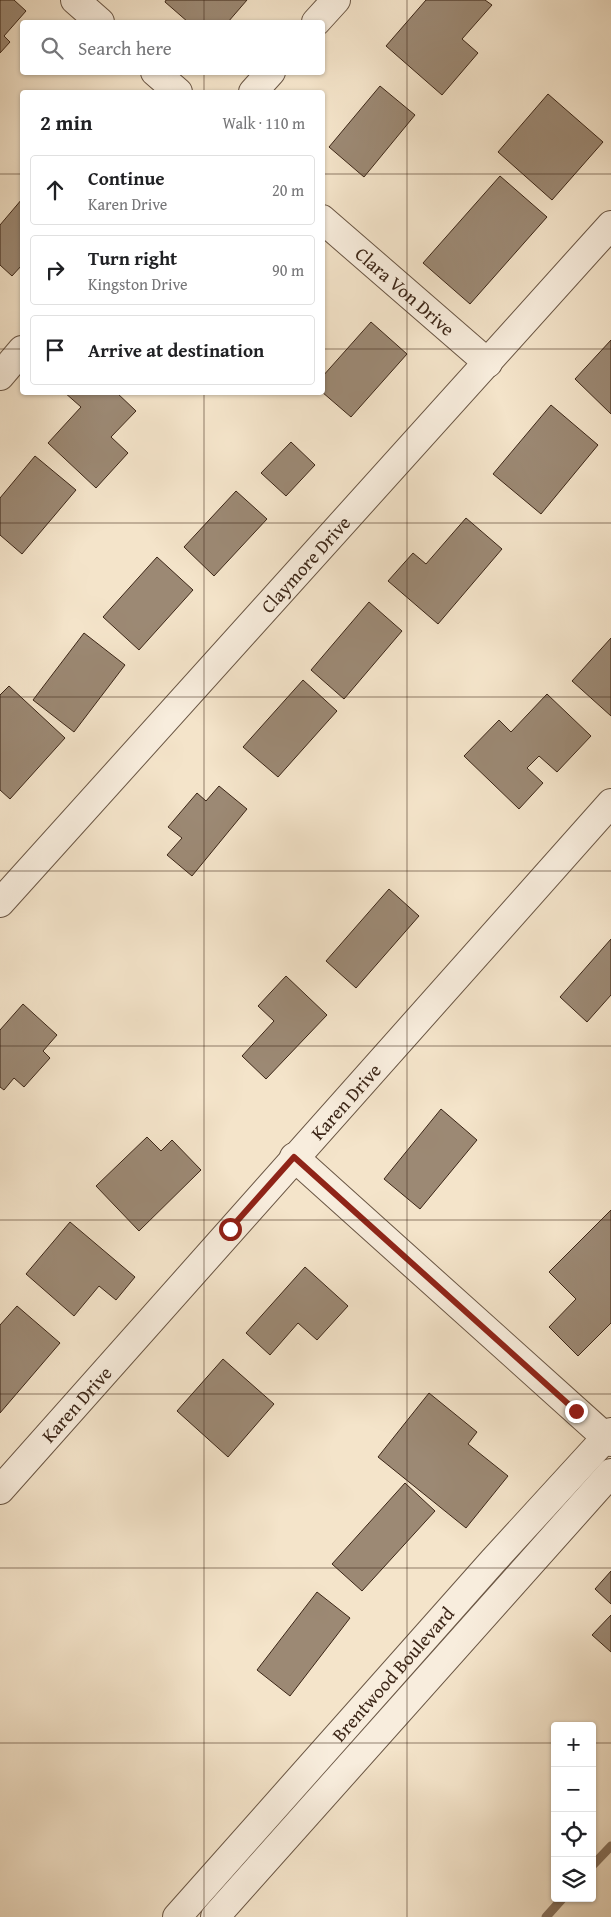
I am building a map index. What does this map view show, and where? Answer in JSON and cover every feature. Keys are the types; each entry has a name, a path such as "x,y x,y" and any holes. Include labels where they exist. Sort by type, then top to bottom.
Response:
{"street":[{"path":"75,0 98,20"},
{"path":"318,20 336,0"},
{"path":"158,75 176,90"},
{"path":"254,90 268,75"},
{"name":"Clara Von Drive","path":"325,222 488,362"},
{"name":"Claymore Drive","path":"0,903 611,225"},
{"path":"0,376 20,352"},
{"name":"Karen Drive","path":"0,1490 294,1157 611,804"},
{"path":"294,1157 609,1437"},
{"name":"Brentwood Boulevard","path":"177,1917 492,1561 609,1437"},
{"name":"Brentwood Boulevard","path":"215,1917 611,1473"}],"building":[{"path":"0,0 14,0 26,11 4,36 10,42 0,53"},
{"path":"166,0 247,0 230,20 186,20 165,2"},
{"path":"426,0 485,0 492,5 462,39 478,53 442,95 386,46"},
{"path":"380,86 415,115 364,177 329,147"},
{"path":"548,94 603,142 552,200 498,152"},
{"path":"500,176 547,217 470,304 423,263"},
{"path":"20,201 20,267 12,276 0,265 0,225"},
{"path":"371,322 407,354 351,417 325,395 325,374"},
{"path":"611,340 611,414 575,379"},
{"path":"67,395 119,395 136,411 111,437 128,453 96,488 48,443 81,407"},
{"path":"551,405 598,445 541,514 493,474"},
{"path":"291,442 315,465 286,496 261,473"},
{"path":"35,456 76,490 22,554 0,535 0,498"},
{"path":"236,491 267,519 214,576 184,547"},
{"path":"466,518 502,549 438,624 388,581 413,553 426,564"},
{"path":"157,557 193,590 139,650 103,617"},
{"path":"369,602 402,631 344,699 311,670"},
{"path":"84,633 125,665 74,732 33,700"},
{"path":"611,638 611,716 572,681"},
{"path":"303,680 337,711 278,777 243,747"},
{"path":"9,686 65,738 10,799 0,790 0,695"},
{"path":"547,694 591,736 557,772 539,756 527,768 543,783 519,809 464,756 499,720 511,732"},
{"path":"219,786 247,809 192,876 167,855 182,838 168,827 197,793 206,801"},
{"path":"389,889 419,916 356,988 326,961"},
{"path":"611,939 611,995 587,1022 560,997"},
{"path":"286,976 327,1015 266,1079 242,1056 274,1021 258,1006"},
{"path":"23,1004 57,1035 43,1051 50,1058 24,1087 14,1078 4,1090 0,1087 0,1030"},
{"path":"441,1109 477,1140 420,1209 384,1179"},
{"path":"147,1137 161,1151 172,1140 201,1170 139,1231 96,1186"},
{"path":"611,1210 611,1323 578,1356 549,1327 576,1299 549,1272"},
{"path":"70,1222 135,1277 116,1300 99,1286 74,1316 26,1274"},
{"path":"305,1267 348,1306 317,1340 298,1323 270,1355 246,1333"},
{"path":"17,1306 60,1343 0,1413 0,1325"},
{"path":"223,1359 274,1404 228,1457 177,1411"},
{"path":"429,1393 477,1432 468,1444 508,1476 466,1528 378,1457"},
{"path":"405,1483 435,1511 362,1591 332,1564"},
{"path":"611,1571 611,1604 595,1589"},
{"path":"317,1592 350,1618 290,1696 257,1670"},
{"path":"611,1615 611,1652 592,1635"}],"waterway":[{"path":"596,1862 611,1846"},
{"path":"546,1917 559,1902"}],"route":[{"path":"230,1229 294,1157 576,1411"}]}
